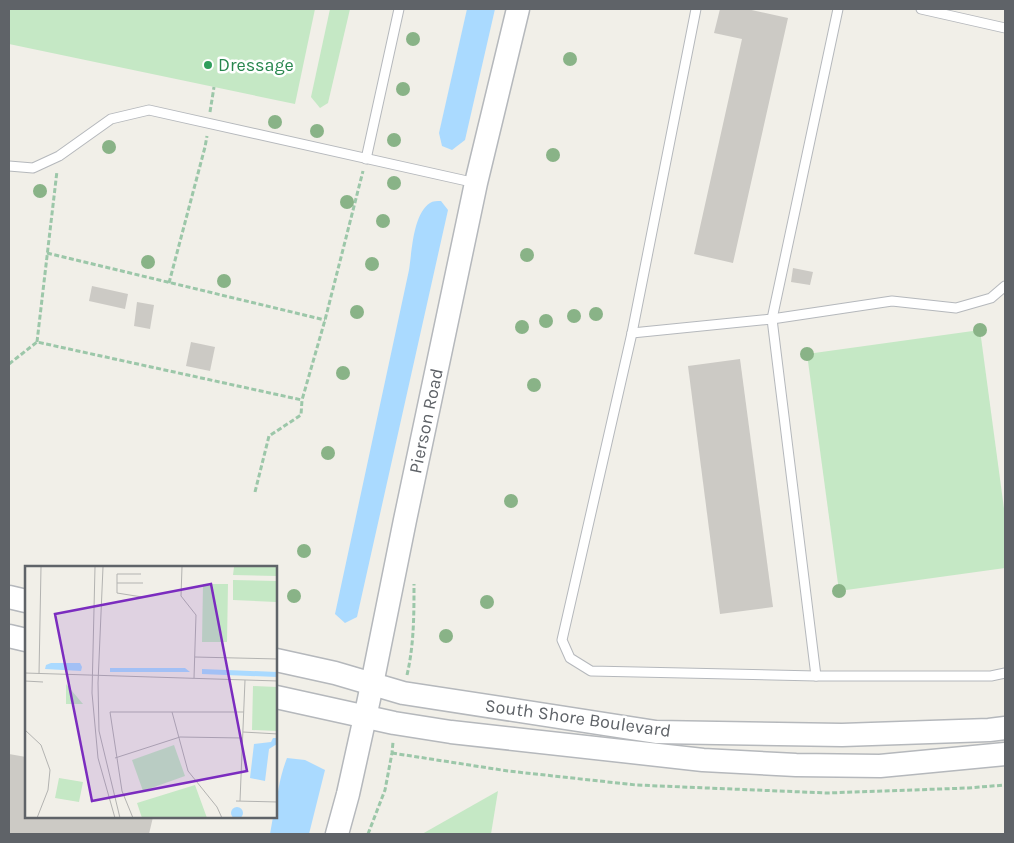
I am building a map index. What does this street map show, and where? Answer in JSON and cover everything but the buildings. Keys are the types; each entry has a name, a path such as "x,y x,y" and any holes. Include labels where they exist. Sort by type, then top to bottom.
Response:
{"street":[{"name":"Pierson Road","path":"337,834 372,684 476,183 518,9"},
{"path":"9,597 25,601"},
{"path":"9,636 25,640"},
{"name":"South Shore Boulevard","path":"278,660 335,673 403,693 656,732 842,735 1005,728"},
{"name":"South Shore Boulevard","path":"278,697 394,723 451,732 694,759 880,766 1005,754"}],"lane":[{"path":"366,159 399,9"},
{"path":"696,9 632,332 562,640 570,658 591,671 816,676 991,676 1005,673"},
{"path":"816,676 772,319 838,9"},
{"path":"921,9 1005,28"},
{"path":"9,166 34,168 59,156 112,119 149,110 476,183"},
{"path":"632,332 772,319 892,301 956,308 992,298 1005,286"}],"path":[{"path":"169,283 205,147 214,87"},
{"path":"9,364 37,342 59,156"},
{"path":"255,492 269,436 301,415 302,400 325,320 366,159"},
{"path":"47,253 325,320"},
{"path":"37,342 302,400"},
{"path":"403,693 410,662 414,582"},
{"path":"368,834 385,790 392,753 394,723"}],"green space":[{"name":"Dressage","path":"9,9 315,9 295,104 9,44"},
{"path":"330,9 350,9 328,103 320,108 311,97"},
{"path":"980,330 1005,516 1005,568 839,591 807,354"},
{"path":"498,791 491,834 422,834"}],"water":[{"path":"467,9 495,9 465,140 452,150 442,146 439,133"},
{"path":"441,201 448,210 357,617 345,623 335,614 409,270 414,234 424,208 431,202"},
{"path":"287,758 305,760 325,770 309,834 270,834 273,818 278,818 278,794 282,772"}],"place":[{"name":"Dressage","path":"208,65"}]}
